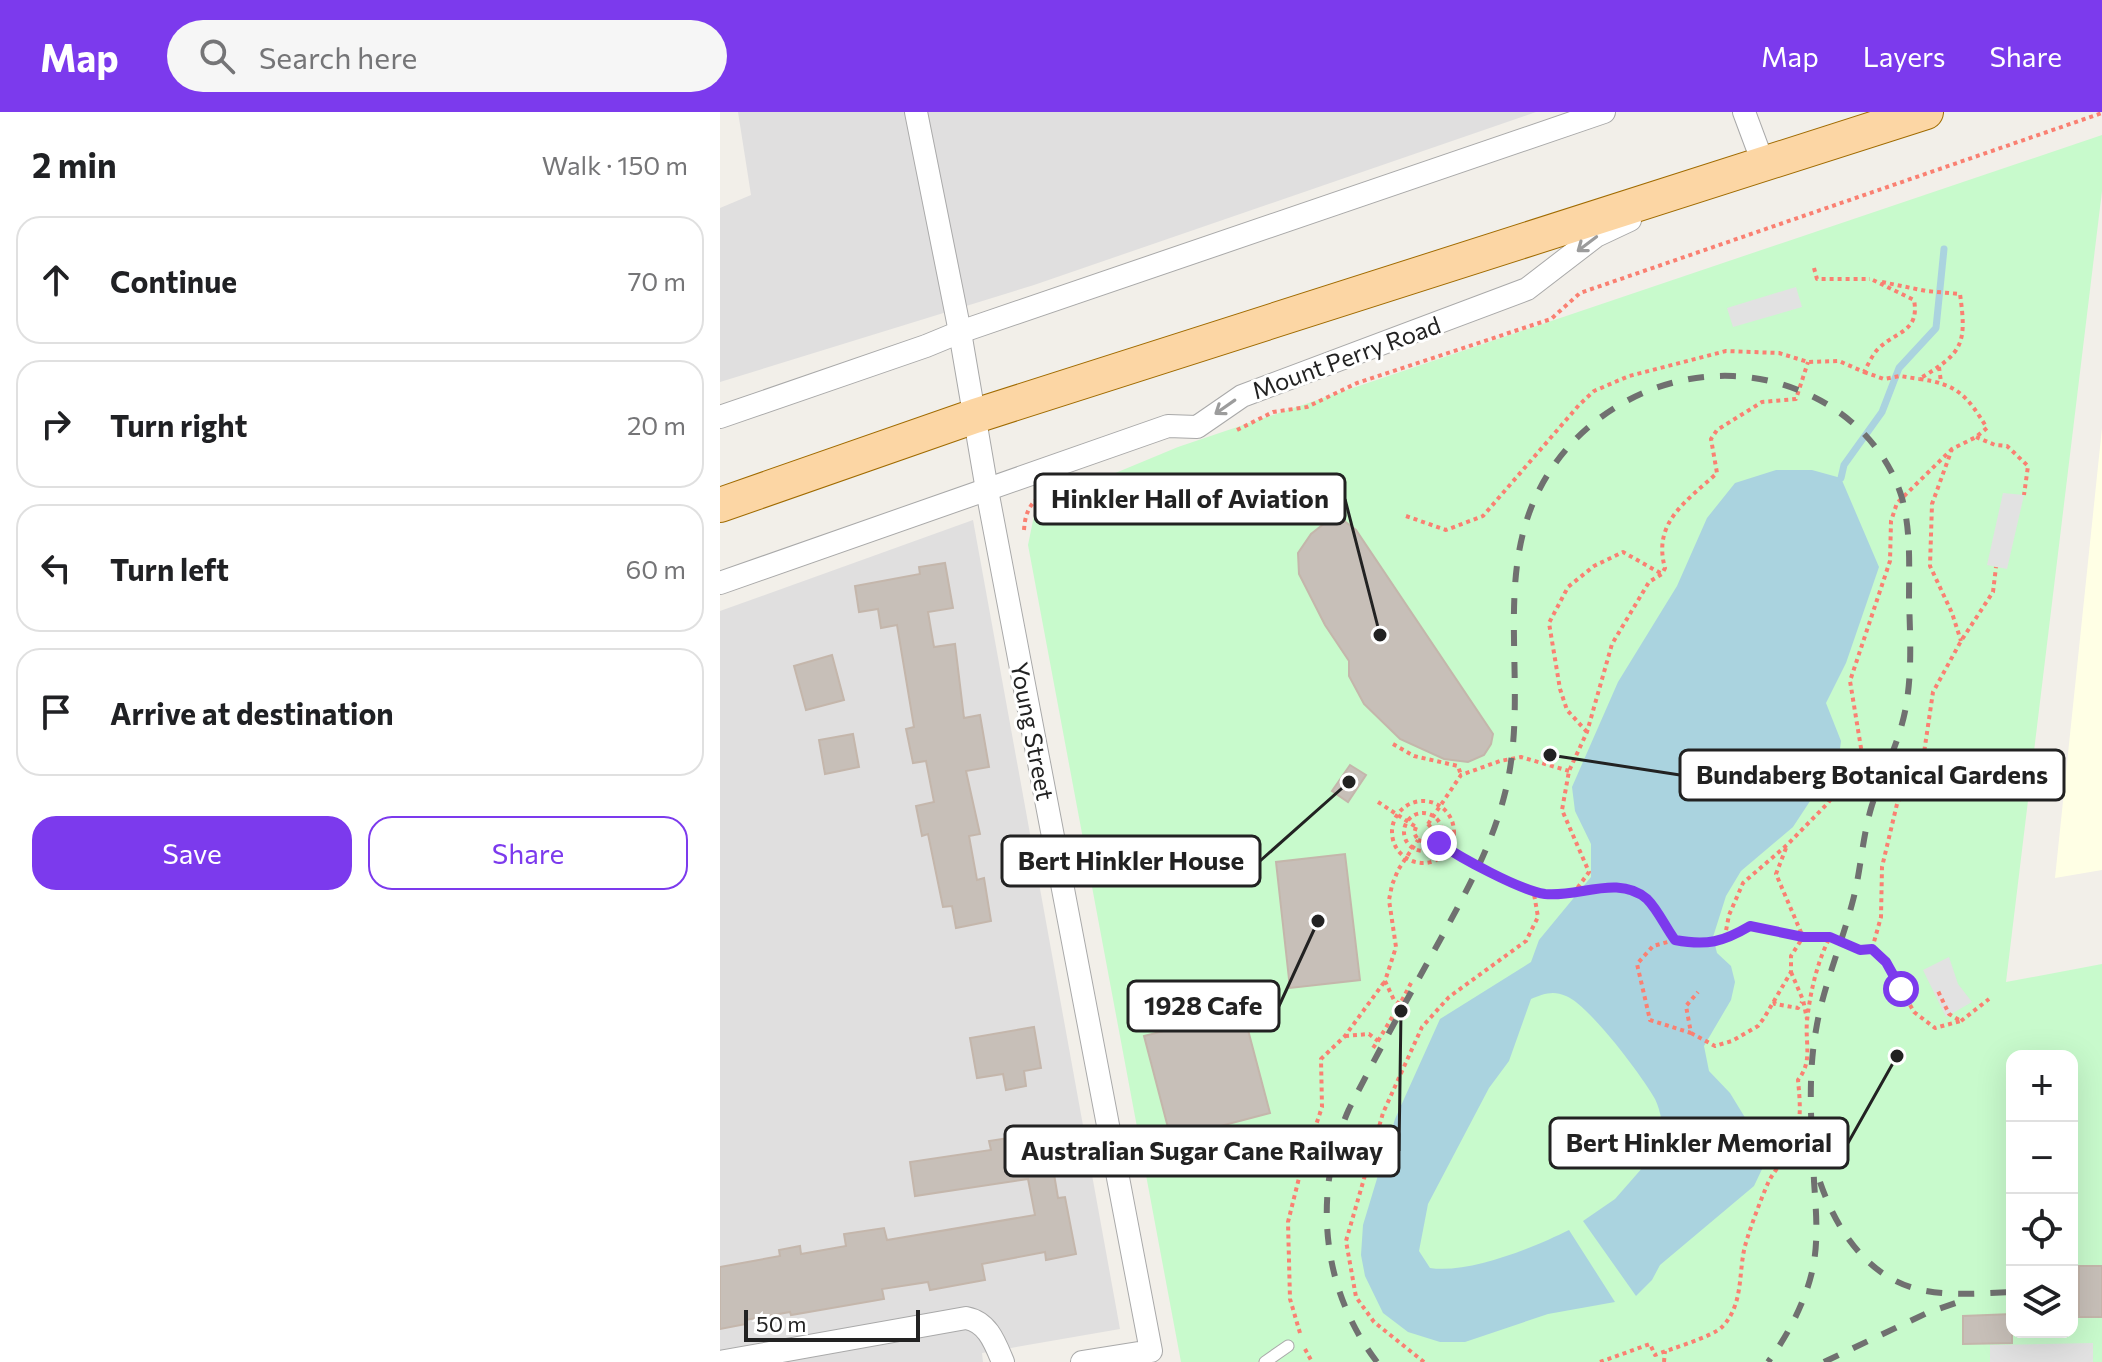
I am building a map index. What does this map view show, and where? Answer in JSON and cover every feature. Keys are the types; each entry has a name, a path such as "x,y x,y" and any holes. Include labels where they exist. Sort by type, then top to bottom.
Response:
{"main road":[{"name":"Mount Perry Road","path":"720,505 975,416 1926,112"}],"street":[{"name":"Young Street","path":"916,112 1151,1351 1082,1362"},
{"path":"720,417 1604,112"},
{"path":"1744,112 1747,168"},
{"name":"Mount Perry Road","path":"720,583 1168,426 1197,427 1242,396 1527,289 1596,236 1747,168"},
{"path":"720,1362 966,1318 975,1319 985,1326 1003,1362"}],"lane":[{"path":"1265,1362 1288,1346"}],"path":[{"path":"1229,433 1273,412 1307,407 1357,383 1551,319 1580,293 2102,113"},
{"path":"1814,268 1817,279 1871,279 1926,291 1960,294 1964,324 1960,348 1939,367 1919,379"},
{"path":"1864,372 1878,350 1909,328 1916,313 1914,300 1871,279"},
{"path":"1406,516 1446,530 1483,516 1594,391 1629,376 1726,351 1779,353 1808,362 1839,361 1884,379 1900,376 1941,382 1969,399 1987,428 1952,449 1897,503 1891,521 1890,561 1850,681 1862,754 1828,803 1787,845 1743,883 1729,915 1724,941"},
{"path":"1573,894 1589,872 1562,810 1569,771 1587,732 1612,644 1649,582 1662,574 1665,568 1661,553 1670,516 1717,473 1711,439 1717,430 1762,402 1796,399 1808,362"},
{"path":"1939,367 1941,382"},
{"path":"1976,437 2007,446 2028,466 2024,495"},
{"path":"1952,449 1932,504 1930,566 1961,641"},
{"path":"1024,530 1024,520 1031,504 1052,493"},
{"path":"1587,732 1567,710 1560,689 1549,623 1568,587 1594,566 1623,552 1662,574"},
{"path":"1872,949 1881,917 1882,867 1897,804 1924,753 1933,692 1993,592 1996,567"},
{"path":"1393,744 1414,756 1458,766 1461,775"},
{"path":"1924,753 1973,763"},
{"path":"1428,824 1461,775 1521,757 1569,771"},
{"path":"1378,802 1416,827"},
{"path":"1413,803 1433,803 1440,807 1453,823 1453,842 1449,849 1442,857 1425,863 1406,858 1394,844 1393,824 1398,815 1413,803"},
{"path":"1417,814 1434,816 1442,827 1439,843 1427,851 1413,848 1404,834 1407,821 1417,814"},
{"path":"1428,824 1433,830 1431,837 1425,842 1418,840 1414,833 1416,827 1428,824"},
{"path":"1431,837 1468,862 1541,893 1573,894 1612,886 1627,889 1646,899 1675,940"},
{"path":"1312,1362 1303,1346 1290,1299 1288,1222 1322,1107 1321,1059 1345,1036 1385,981 1396,947 1389,900 1398,870 1418,840"},
{"path":"1787,845 1776,874 1803,937"},
{"path":"1424,1362 1374,1322 1356,1297 1346,1241 1383,1113 1422,1027 1449,997 1526,941 1538,917 1534,894 1519,885"},
{"path":"1791,972 1758,1026 1732,1041 1715,1046 1691,1033 1650,1020 1637,964 1653,946 1675,940 1690,943 1724,941 1750,926 1803,937 1830,937 1860,950 1872,949 1886,962 1914,1012 1935,1028 1961,1021 1989,999"},
{"path":"1600,1362 1650,1344 1655,1355 1682,1346 1721,1329 1737,1306 1744,1248 1768,1183 1793,1144 1798,1128 1798,1080 1808,1068 1807,1022 1803,1000 1791,972 1791,956 1803,937"},
{"path":"1807,1022 1821,956 1830,937"},
{"path":"1385,981 1394,1000 1400,1004"},
{"path":"1373,1048 1411,983"},
{"path":"1938,991 1949,1014 1961,1021"},
{"path":"1691,1033 1686,1006 1698,992"},
{"path":"1774,1001 1775,1004 1798,1008 1803,1000"},
{"path":"1345,1036 1369,1034 1378,1041"},
{"path":"1664,1362 1665,1351"}],"shaded area":[{"path":"738,112 1536,112 1034,285 720,382 720,208 751,195"},
{"path":"1796,287 1802,307 1733,327 1727,308"},
{"path":"2102,428 2102,870 2055,878"},
{"path":"2003,493 2024,495 2007,569 1987,565"},
{"path":"973,520 1120,1329 982,1353 983,1362 720,1362 720,611"},
{"path":"1949,957 1958,984 1972,1002 1946,1017 1923,970"},
{"path":"2093,1343 2093,1362 1990,1362 1990,1345"}],"green space":[{"path":"2102,135 2102,191 2006,982 2102,964 2102,1362 1181,1362 1028,545 1036,506 1178,447"}],"water":[{"path":"1776,470 1812,470 1841,478 1879,567 1846,663 1826,703 1841,741 1839,757 1793,827 1741,871 1726,896 1713,937 1717,953 1731,966 1735,982 1731,1000 1704,1046 1709,1071 1730,1093 1752,1129 1764,1165 1754,1186 1660,1265 1652,1280 1636,1296 1583,1221 1615,1199 1665,1142 1657,1104 1614,1042 1576,1002 1557,993 1531,999 1509,1061 1489,1088 1428,1204 1419,1251 1430,1268 1463,1267 1520,1251 1569,1230 1615,1302 1548,1314 1465,1342 1440,1342 1408,1332 1383,1313 1365,1276 1361,1255 1363,1225 1395,1119 1440,1019 1531,962 1539,940 1591,877 1591,844 1575,811 1572,787 1618,682 1677,586 1707,518 1735,483"}],"building":[{"path":"1343,520 1356,530 1493,734 1484,755 1468,762 1444,759 1400,739 1364,704 1349,676 1349,661 1325,625 1299,574 1298,553 1311,534 1325,523"},
{"path":"945,563 953,608 928,612 934,647 955,644 964,718 980,715 989,767 966,771 980,834 969,836 977,880 984,878 991,921 956,928 952,906 943,907 928,834 922,836 916,806 934,802 926,761 913,763 906,729 914,727 897,625 881,628 878,609 859,612 855,586 920,574 919,567"},
{"path":"832,655 844,700 806,710 794,666"},
{"path":"853,734 859,767 825,774 819,740"},
{"path":"1350,765 1366,775 1348,802 1332,791"},
{"path":"1345,854 1360,980 1290,988 1276,862"},
{"path":"1243,1011 1270,1113 1171,1139 1144,1036"},
{"path":"1034,1027 1041,1068 1024,1071 1026,1086 1006,1090 1003,1074 977,1078 970,1038"},
{"path":"1047,1132 1058,1198 1065,1197 1076,1254 1046,1260 1045,1252 982,1264 985,1280 930,1290 928,1282 882,1289 884,1299 745,1320 746,1324 720,1329 720,1267 780,1256 779,1250 800,1246 801,1254 846,1246 844,1234 884,1228 887,1240 1035,1215 1028,1179 915,1196 910,1162 991,1150 989,1141"},
{"path":"2079,1266 2102,1266 2102,1317 2079,1317"},
{"path":"2006,1314 2006,1338 2012,1338 2012,1343 1963,1344 1963,1316"}],"waterway":[{"path":"1841,478 1844,465 1882,412 1899,368 1936,328 1944,249"}],"railway":[{"path":"1377,1362 1358,1334 1334,1272 1328,1239 1330,1173 1349,1109 1469,886 1500,813 1512,751 1515,709 1515,585 1520,545 1532,506 1552,468 1568,447 1608,412 1655,388 1680,381 1733,376 1788,386 1837,411 1858,428 1877,449 1891,472 1905,510 1909,548 1910,662 1905,714 1869,817 1855,892 1823,998 1813,1049 1814,1261 1800,1307 1768,1362"},
{"path":"1820,1182 1846,1236 1858,1252 1888,1277 1937,1293 2006,1292"},
{"path":"1824,1362 1927,1313 1967,1299"}],"place":[{"name":"Hinkler Hall of Aviation","path":"1380,635"},
{"name":"Bundaberg Botanical Gardens","path":"1550,755"},
{"name":"Bert Hinkler House","path":"1349,782"},
{"name":"1928 Cafe","path":"1318,921"},
{"name":"Australian Sugar Cane Railway","path":"1401,1011"},
{"name":"Bert Hinkler Memorial","path":"1897,1056"}],"route":[{"path":"1439,843 1468,862 1541,893 1573,894 1612,886 1627,889 1646,899 1675,940 1690,943 1724,941 1750,926 1803,937 1830,937 1860,950 1872,949 1886,962 1901,989"}]}
